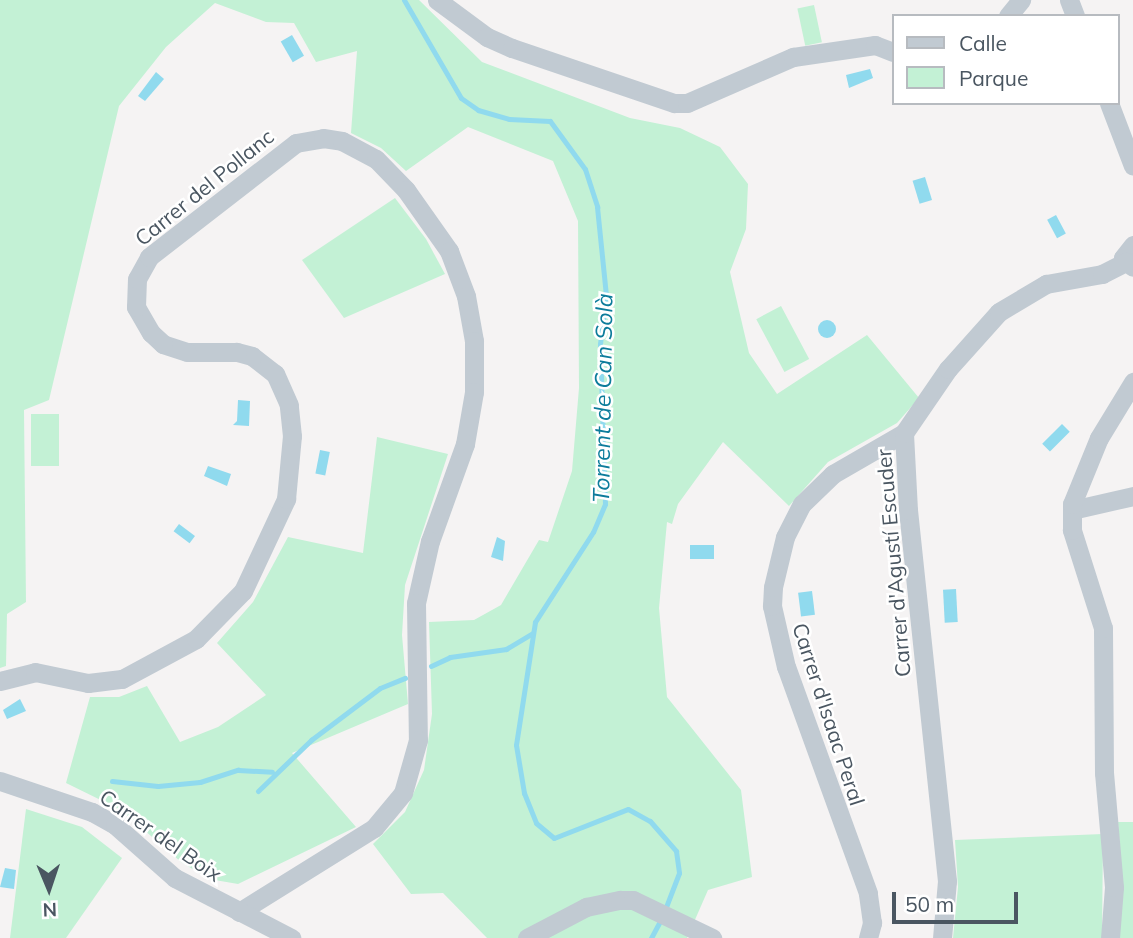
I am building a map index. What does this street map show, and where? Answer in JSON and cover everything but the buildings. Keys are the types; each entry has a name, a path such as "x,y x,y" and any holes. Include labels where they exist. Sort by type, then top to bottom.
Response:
{"street":[{"path":"437,0 487,37 512,48 674,103 687,103 793,57 875,45 892,52"},
{"path":"1010,14 1021,0"},
{"path":"1110,105 1133,166"},
{"name":"Carrer del Pollanc","path":"0,681 35,672 88,683 122,679 196,639 243,590 286,499 292,436 289,405 275,374 252,356 237,352 187,352 163,344 136,307 137,279 149,257 296,143 323,138 342,141 376,159 407,190 449,251 467,296 474,341 474,392 465,444 430,541 416,603 418,740 403,793 374,828 239,912"},
{"name":"Carrer d'Agustí Escuder","path":"942,938 947,881 908,510 904,432 948,369 999,312 1046,284 1102,274 1130,258"},
{"path":"1110,938 1114,887 1104,773 1104,642 1098,607 1072,530 1072,510 1073,498 1099,438 1133,382"},
{"name":"Carrer d'Isaac Peral","path":"868,938 872,923 868,893 786,667 773,596 785,537 802,503 833,474 904,432"},
{"path":"1072,510 1133,496"},
{"name":"Carrer del Boix","path":"0,781 92,812 114,825 176,878 291,938"},
{"path":"527,938 602,901 633,900 712,938"}],"green space":[{"path":"0,0 419,0 482,62 630,118 680,128 720,147 748,184 746,229 730,272 749,353 777,394 867,335 919,398 897,423 828,462 789,506 723,442 678,504 672,524 667,522 659,608 667,697 741,790 752,877 708,890 687,938 487,938 443,893 411,894 373,844 405,812 424,770 432,714 429,622 474,620 501,605 539,540 548,542 572,471 579,388 578,221 553,161 468,127 406,171 381,148 351,133 357,51 316,62 294,23 266,22 215,3 166,47 119,106 49,400 24,410 26,602 7,614 6,666 0,668"},
{"path":"814,5 822,42 805,46 797,9"},
{"path":"395,198 426,239 445,274 344,318 302,260"},
{"path":"781,306 809,359 784,372 756,319"},
{"path":"31,414 59,414 59,466 31,466"},
{"path":"377,437 448,454 405,585 402,635 408,704 292,753 356,827 238,884 209,879 181,862 121,810 66,783 90,697 119,697 147,686 180,742 218,727 266,695 217,643 253,602 288,537 363,553"},
{"path":"26,809 82,827 122,858 66,938 10,938"},
{"path":"1118,822 1133,822 1133,938 1118,938 1122,879"},
{"path":"1103,834 1102,938 953,938 958,887 955,840"}],"water":[{"path":"292,35 304,56 293,62 281,42"},
{"path":"870,69 873,78 849,88 846,75"},
{"path":"156,72 164,79 145,101 138,96"},
{"path":"925,177 932,200 920,204 913,181"},
{"path":"1056,215 1066,234 1057,238 1047,220"},
{"path":"823,320 831,320 836,329 834,336 823,338 818,333 818,325"},
{"path":"238,400 250,401 249,426 233,425 237,421"},
{"path":"1062,424 1070,432 1050,452 1042,444"},
{"path":"320,450 330,452 325,475 315,474"},
{"path":"208,466 231,474 227,486 204,476"},
{"path":"179,524 195,536 190,543 174,531"},
{"path":"497,537 505,541 503,561 491,557"},
{"path":"690,545 714,545 714,559 690,559"},
{"path":"956,589 958,622 945,623 943,590"},
{"path":"812,591 815,615 801,617 798,593"},
{"path":"20,699 26,711 7,719 3,710"},
{"path":"5,868 16,870 14,889 0,887"}],"waterway":[{"name":"Torrent de Can Solà","path":"404,0 461,98 478,110 509,119 550,121 585,169 597,207 606,295 600,344 605,504 593,532 535,622 516,745 524,793 536,823 554,838 628,809 650,821 676,851 679,873 665,910"},
{"path":"431,666 450,657 506,649 533,633"},
{"path":"258,791 311,740 380,688 405,678"},
{"path":"112,781 158,786 200,782 238,770 272,772"},
{"name":"Torrent de Can Solà","path":"651,938 661,919"}]}
